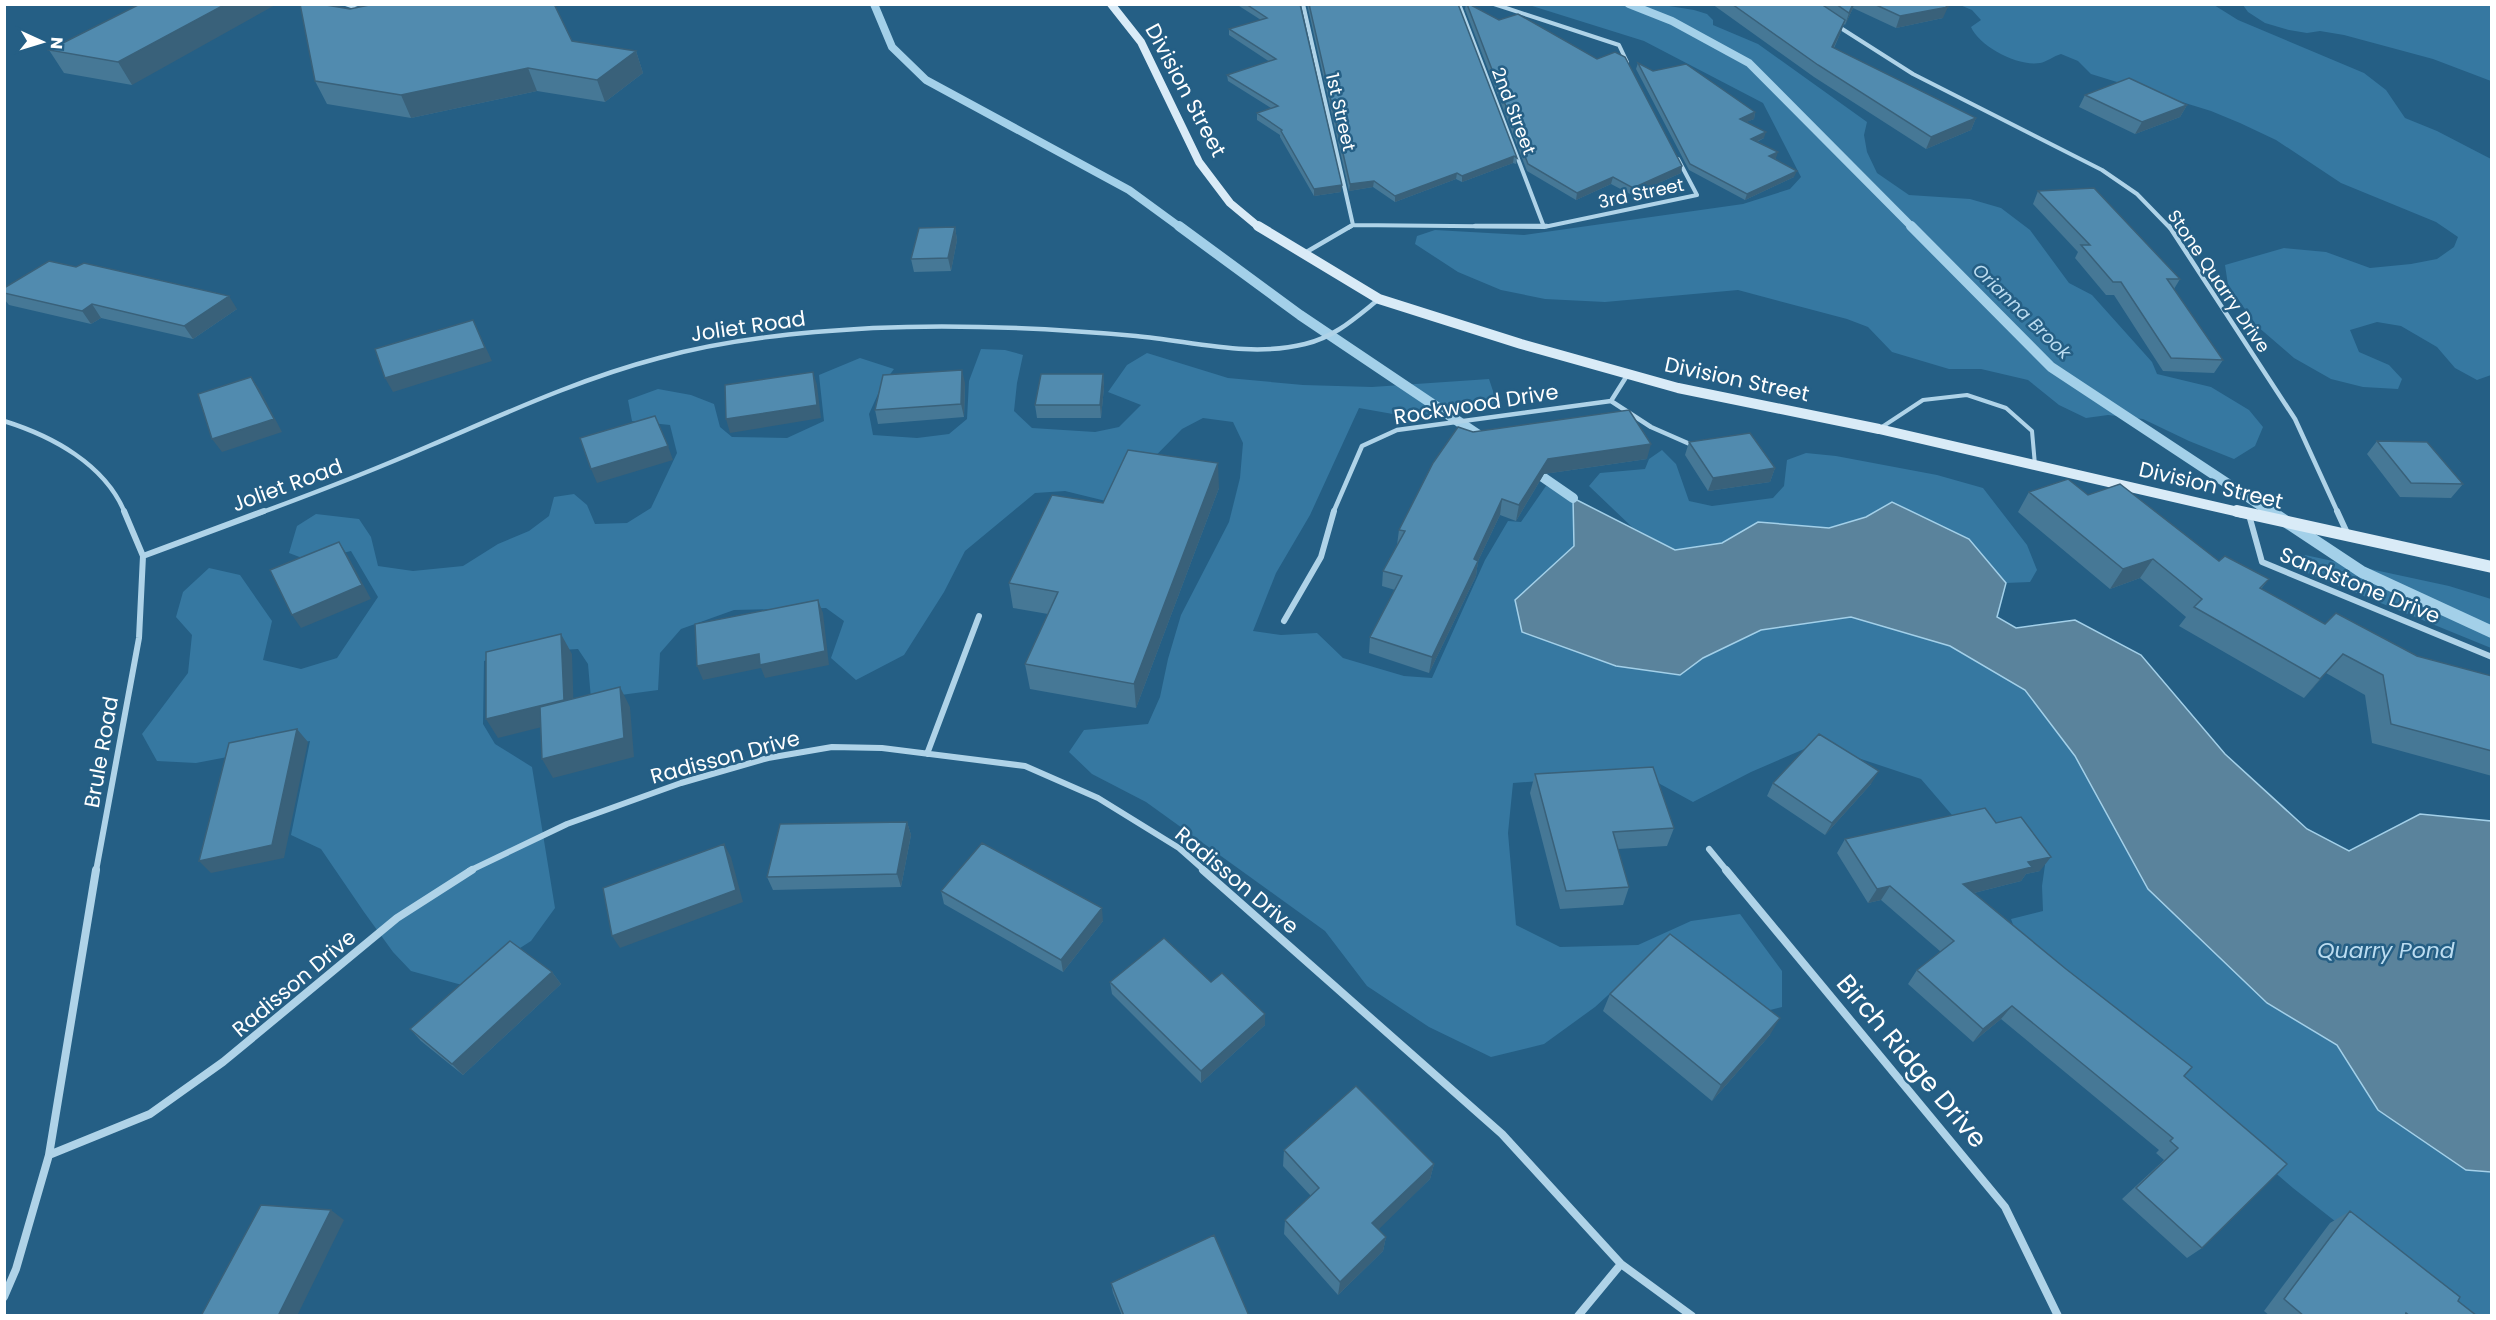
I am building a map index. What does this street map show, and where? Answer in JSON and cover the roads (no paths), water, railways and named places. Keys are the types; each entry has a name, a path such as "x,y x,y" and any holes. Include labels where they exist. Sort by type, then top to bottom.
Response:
{"street":[{"name":"Division Street","path":"1111,4 1135,34 1153,64 1199,162 1230,203 1263,230 1379,299 1521,344 1678,388 1879,429 2248,514 2492,567"},
{"name":"1st Street","path":"1304,4 1353,225"},
{"name":"2nd Street","path":"1460,4 1544,227"},
{"path":"1494,4 1618,45 1629,65"},
{"name":"Stone Quarry Drive","path":"1834,23 1913,74 2102,170 2137,194 2168,225 2295,419 2349,536"},
{"name":"3rd Street","path":"1544,227 1697,195 1676,155"},
{"path":"1302,255 1353,225 1544,227"},
{"name":"Joliet Road","path":"143,556 371,471 600,376 660,357 703,348 771,337 903,327 1020,327 1142,336 1249,350 1293,346 1328,337 1379,299"},
{"path":"1628,374 1611,401 1651,427 1692,445"},
{"name":"Rockwood Drive","path":"1284,621 1321,557 1337,500 1362,446 1397,430 1611,401"},
{"name":"Brule Road","path":"4,421 30,429 83,459 117,494 143,556 139,638 104,824 49,1155"},
{"name":"Sandstone Drive","path":"2248,514 2262,562 2492,657"},
{"path":"927,754 979,616"},
{"name":"Radisson Drive","path":"49,1155 150,1114 223,1062 397,918 474,868 557,829 681,783 768,758 832,747 882,748 1025,766 1098,798 1179,848 1502,1134 1621,1264 1692,1316"},
{"name":"Birch Ridge Drive","path":"1709,849 2005,1207 2058,1316"},
{"path":"4,1297 16,1269 49,1155"},
{"path":"1578,1316 1621,1264"}],"lane":[{"path":"344,4 367,12"},
{"path":"1879,429 1923,400 1967,394 2006,408 2032,431 2035,465"}],"water":[{"name":"Quarry Pond","path":"1573,498 1675,550 1722,543 1758,522 1829,528 1866,517 1892,502 1969,539 2006,583 1997,617 2016,628 2075,620 2141,655 2225,754 2307,829 2349,851 2420,814 2491,821 2491,1172 2466,1170 2378,1110 2337,1045 2267,1003 2148,889 2075,756 2025,690 1950,646 1851,617 1761,630 1703,658 1680,675 1616,666 1522,632 1515,600 1574,546"}],"waterway":[{"path":"874,4 892,47 926,80 1129,190 1181,228"},
{"name":"Orianna Brook","path":"1629,4 1672,21 1749,63 1913,228"},
{"path":"1179,226 1300,315 1486,440"},
{"name":"Orianna Brook","path":"1911,226 2051,367 2272,513"},
{"path":"1531,469 1573,498"},
{"name":"Orianna Brook","path":"2270,511 2362,572 2492,632"}]}
